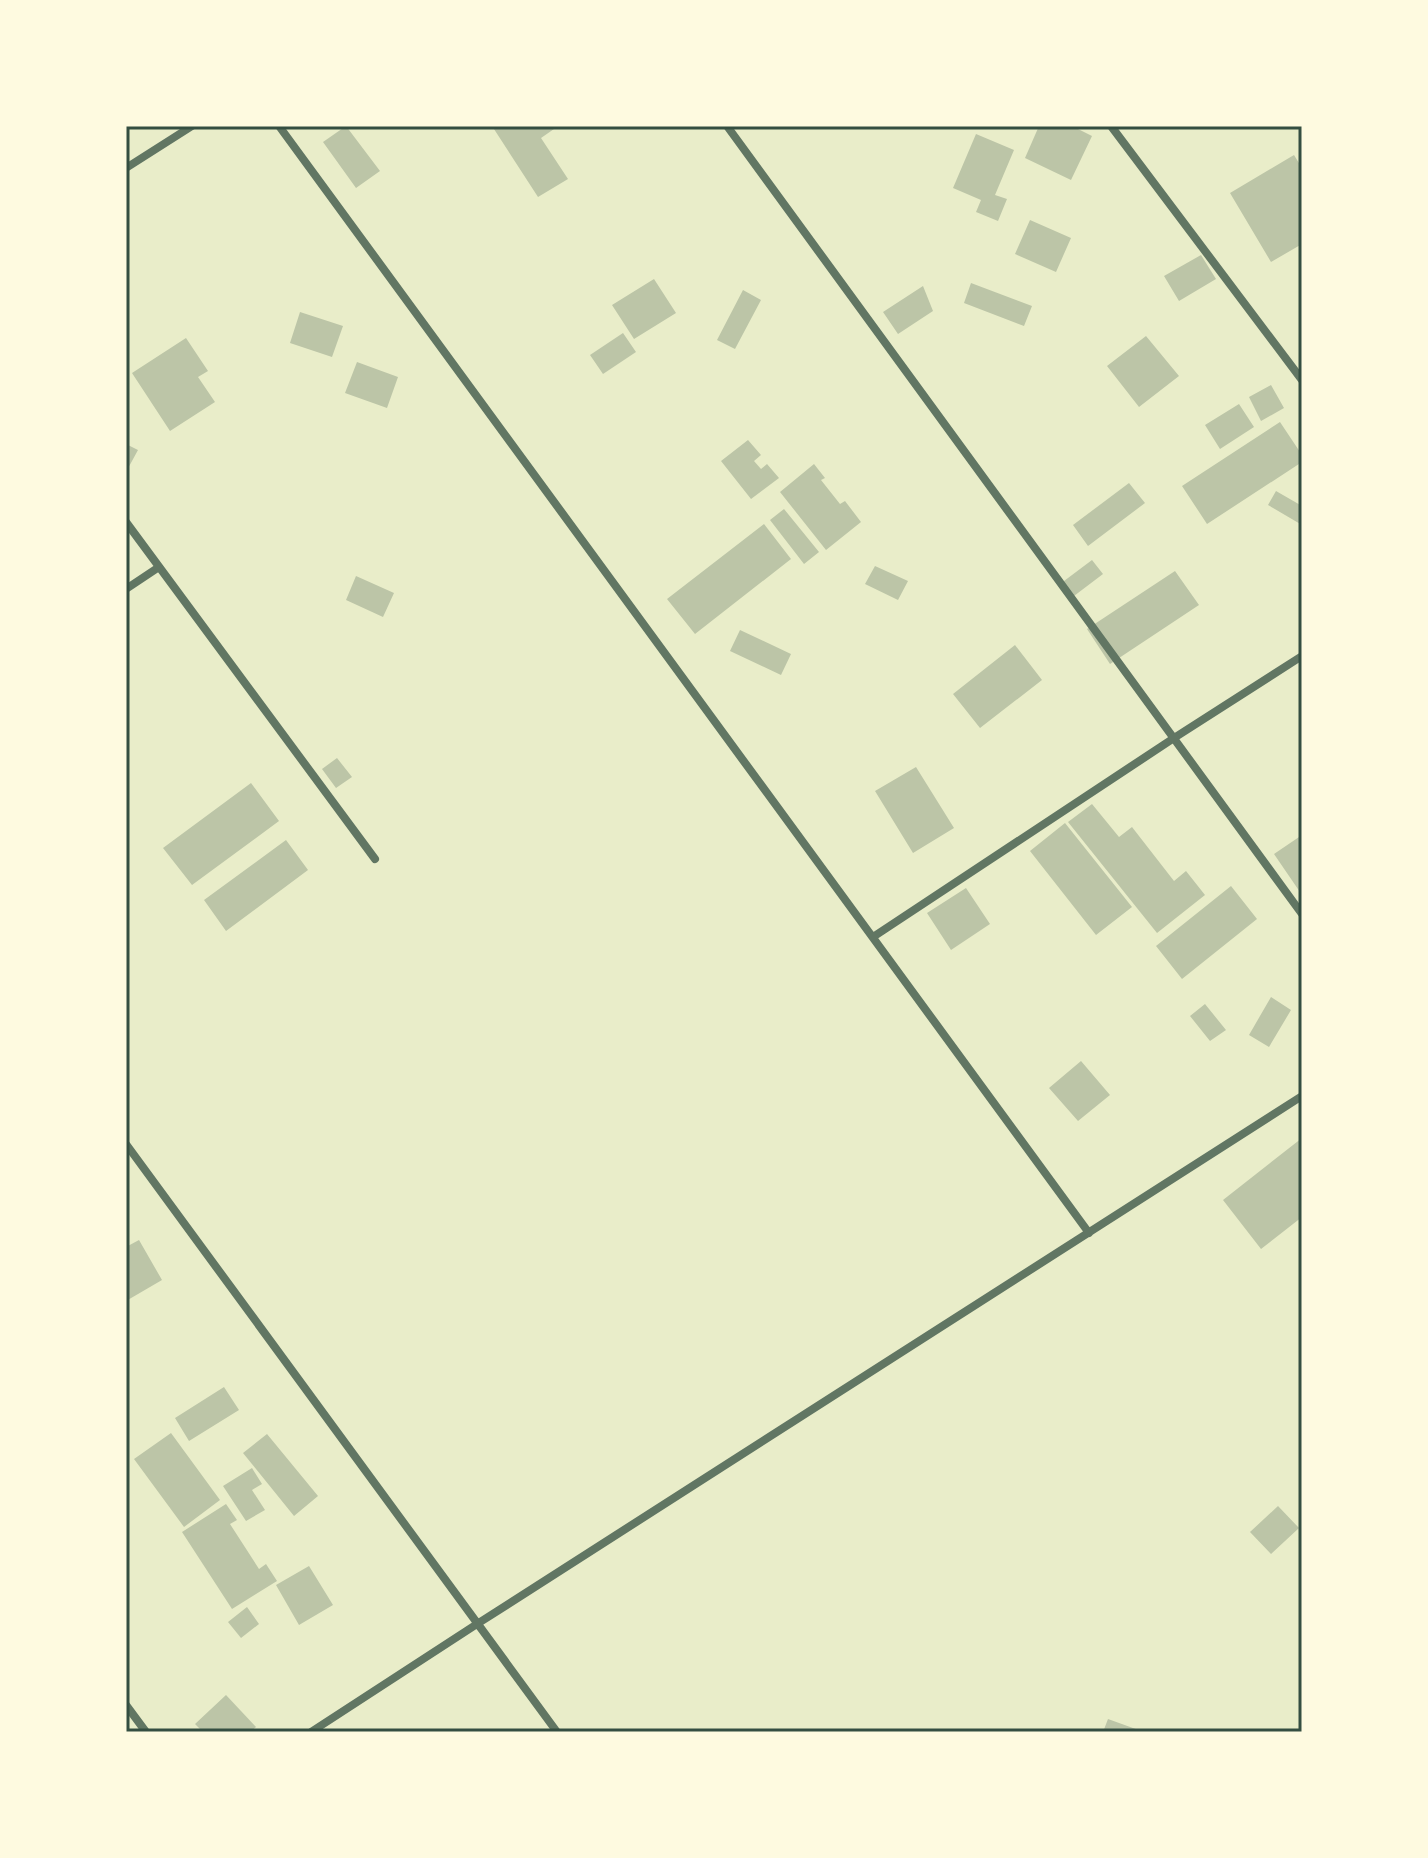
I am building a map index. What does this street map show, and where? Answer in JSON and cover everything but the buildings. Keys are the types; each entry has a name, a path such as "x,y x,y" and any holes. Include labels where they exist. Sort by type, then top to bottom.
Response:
{"street":[{"path":"126,168 192,126"},
{"path":"279,126 1089,1233"},
{"path":"727,126 1302,914"},
{"path":"1111,126 1302,380"},
{"path":"126,522 375,859"},
{"path":"126,589 159,567"},
{"path":"873,937 1302,656"},
{"path":"311,1732 1302,1096"},
{"path":"126,1144 557,1732"},
{"path":"126,1705 146,1732"}]}
